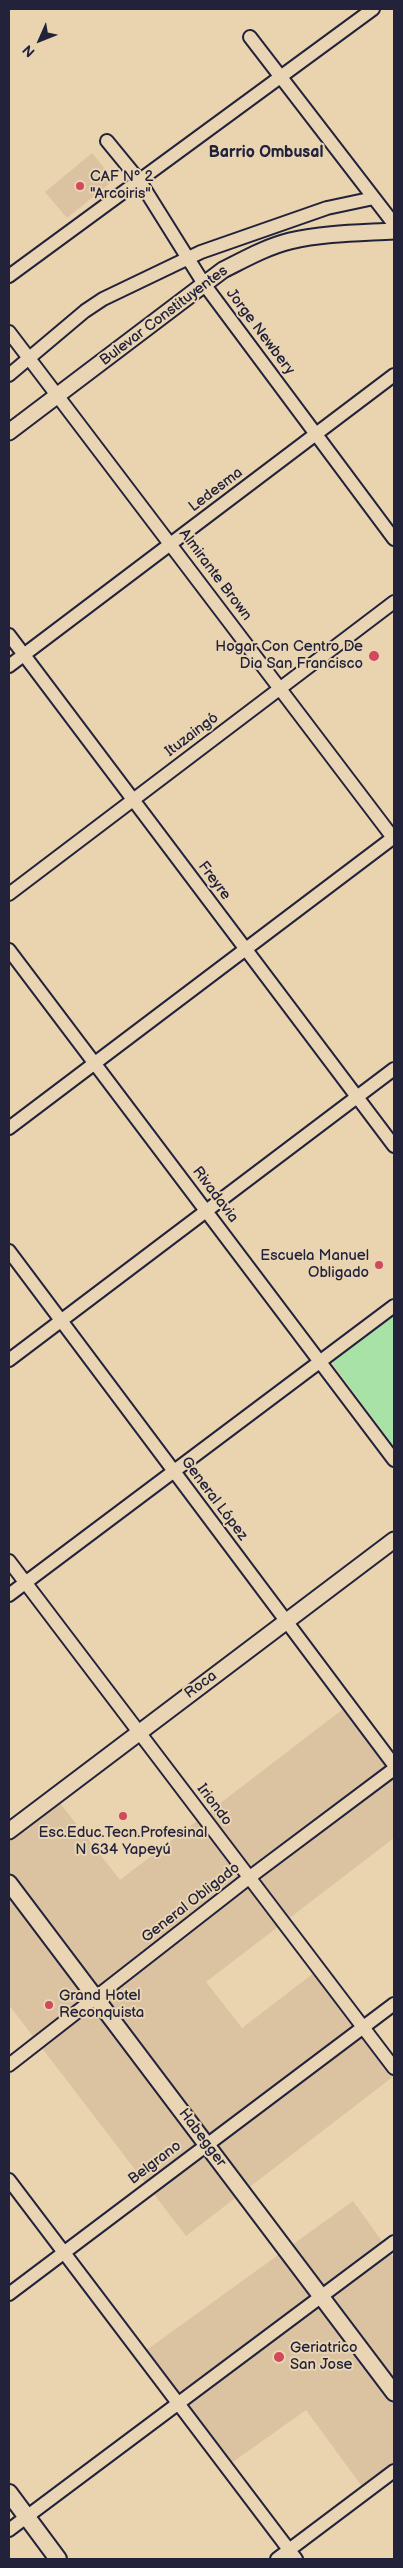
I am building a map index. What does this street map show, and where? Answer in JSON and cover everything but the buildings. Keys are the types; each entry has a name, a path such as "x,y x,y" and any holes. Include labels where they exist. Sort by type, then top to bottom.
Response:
{"main road":[{"path":"9,2494 58,2559"}],"street":[{"path":"9,276 373,9"},
{"path":"250,37 394,224"},
{"name":"Jorge Newbery","path":"107,141 140,180 204,284 394,539"},
{"path":"9,375 85,311 103,299 188,258 283,222 326,208 374,198"},
{"name":"Bulevar Constituyentes","path":"9,432 223,270 259,252 291,241 314,236 394,232"},
{"name":"Almirante Brown","path":"9,332 394,838"},
{"name":"Ledesma","path":"9,666 394,375"},
{"name":"Ituzaingó","path":"9,894 394,602"},
{"name":"Freyre","path":"9,634 394,1146"},
{"path":"9,1128 394,838"},
{"name":"Rivadavia","path":"9,950 394,1460"},
{"path":"9,1360 394,1070"},
{"name":"General López","path":"9,1251 394,1767"},
{"path":"9,1595 394,1306"},
{"name":"Roca","path":"9,1831 394,1540"},
{"name":"Iriondo","path":"9,1560 394,2068"},
{"name":"General Obligado","path":"9,2066 394,1767"},
{"name":"Habegger","path":"9,1882 394,2393"},
{"name":"Belgrano","path":"9,2294 394,2004"},
{"path":"9,2180 293,2555"},
{"path":"9,2530 394,2242"},
{"path":"277,2559 293,2555 394,2471"}],"shaded area":[{"name":"CAF Nº 2 \"Arcoiris\"","path":"92,153 114,180 67,218 45,192"},
{"path":"351,1703 394,1759 394,1838 206,1982 242,2028 319,1969 394,2068 394,2076 186,2236 9,2005 9,1834 56,1798 120,1880"},
{"path":"353,2201 394,2258 394,2472 366,2492 306,2410 223,2469 141,2354"}],"green space":[{"path":"394,1315 394,1447 332,1363"}],"place":[{"name":"CAF Nº 2 \"Arcoiris\"","path":"80,186"},
{"name":"Hogar Con Centro De Dia San Francisco","path":"374,656"},
{"name":"Escuela Manuel Obligado","path":"379,1265"},
{"name":"Esc.Educ.Tecn.Profesinal N 634 Yapeyú","path":"123,1816"},
{"name":"Grand Hotel Reconquista","path":"49,2005"},
{"name":"Geriatrico San Jose","path":"279,2357"}],"district":[{"name":"Barrio Ombusal","path":"266,153"}]}
